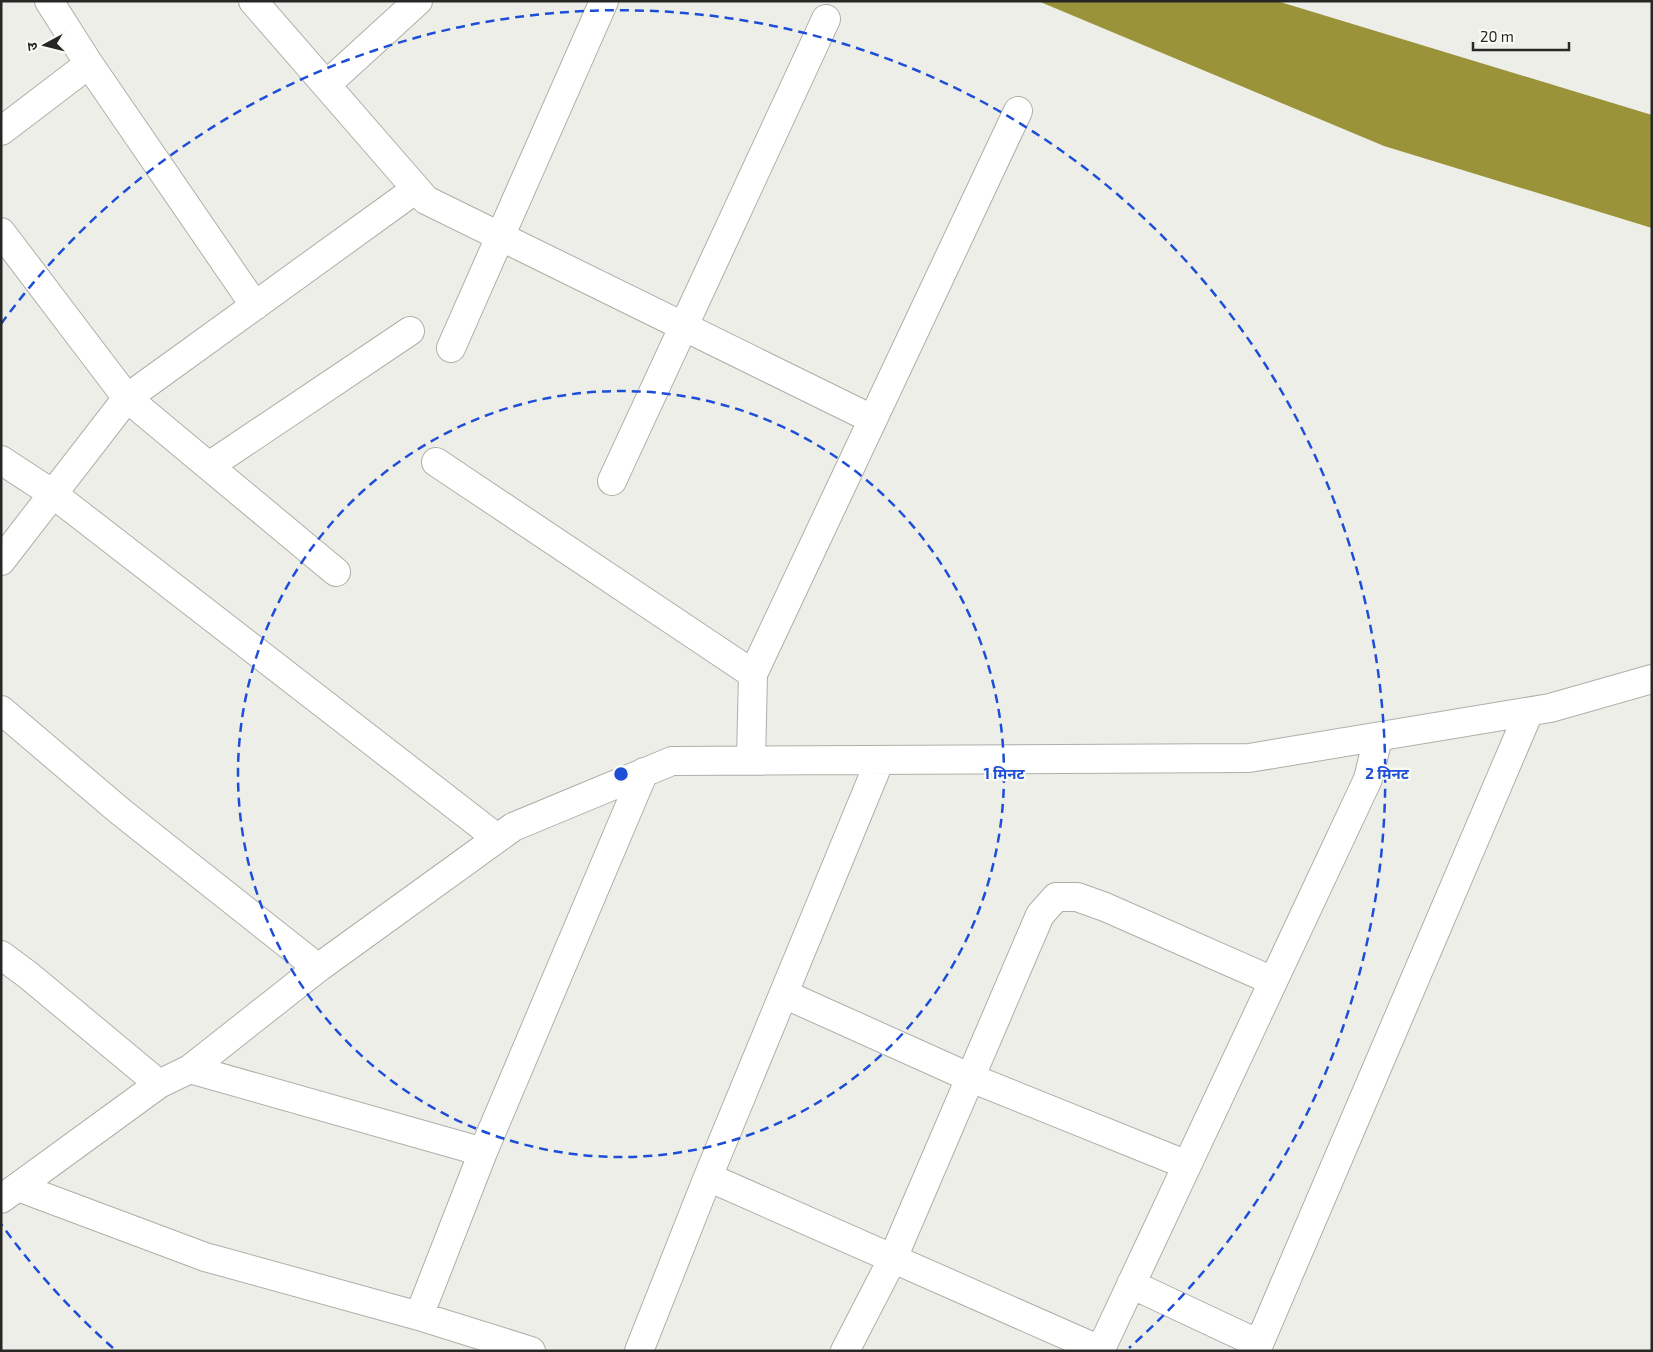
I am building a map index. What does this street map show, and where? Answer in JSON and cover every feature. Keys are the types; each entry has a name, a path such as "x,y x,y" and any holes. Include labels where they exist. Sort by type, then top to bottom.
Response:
{"street":[{"path":"49,1 89,64 255,306"},
{"path":"253,1 426,200 872,419"},
{"path":"326,85 418,1"},
{"path":"451,348 604,1"},
{"path":"612,481 826,20"},
{"path":"1,130 89,64"},
{"path":"751,760 752,674 1018,111"},
{"path":"1,561 126,398 416,189"},
{"path":"1,232 126,398 336,572"},
{"path":"209,466 410,331"},
{"path":"1,460 53,494 497,838"},
{"path":"436,462 752,674"},
{"path":"10,1193 159,1084 190,1069 318,968 513,827 672,761 1249,758 1550,708 1652,679"},
{"path":"1,710 121,812 318,968"},
{"path":"1131,1284 1258,1347 1529,712"},
{"path":"708,1177 1100,1350 1368,779 1378,738"},
{"path":"639,1351 708,1177 880,760"},
{"path":"419,1316 483,1152 644,772"},
{"path":"844,1351 893,1258 1040,915 1056,897 1078,897 1273,981"},
{"path":"1,955 28,975 159,1084"},
{"path":"784,994 971,1078 1187,1165"},
{"path":"190,1069 483,1152"},
{"path":"10,1193 205,1257 419,1316 531,1351"}],"shaded area":[{"path":"1038,1 1277,1 1652,115 1652,228 1384,146"}]}
